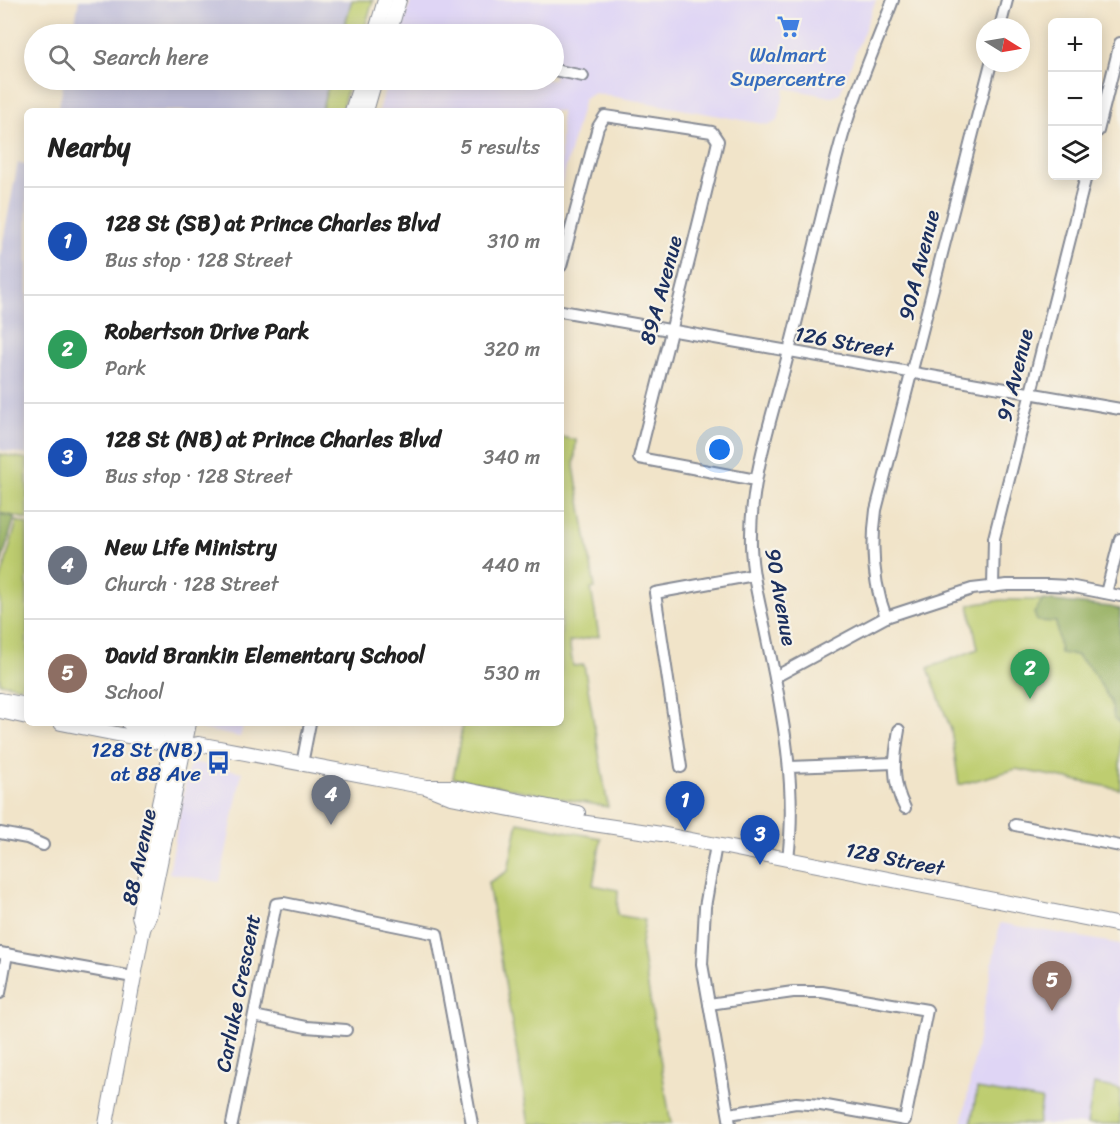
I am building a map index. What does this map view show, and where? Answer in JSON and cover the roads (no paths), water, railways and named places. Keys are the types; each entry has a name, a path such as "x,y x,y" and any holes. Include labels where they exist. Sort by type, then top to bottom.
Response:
{"main road":[{"path":"383,24 385,0"},
{"path":"387,24 399,0"},
{"path":"353,108 359,90"},
{"path":"367,108 372,90"},
{"path":"0,700 24,704"},
{"path":"0,711 24,716"},
{"path":"93,726 180,734"},
{"path":"143,726 180,734"},
{"name":"128 Street","path":"180,734 198,744 426,787 451,797 580,822 661,834 1120,926"},
{"name":"88 Avenue","path":"106,1124 142,928 149,916 180,734"}],"street":[{"name":"90 Avenue","path":"788,859 791,825 789,767 775,677 754,575 751,545 756,480 844,130 893,0"},
{"path":"1002,18 1007,0"},
{"path":"1099,126 1120,43"},
{"path":"564,72 583,76"},
{"name":"90A Avenue","path":"886,617 876,578 873,530 876,510 989,72"},
{"name":"89A Avenue","path":"564,255 598,127 605,116 712,132 718,141 702,214 670,330 639,458 756,480"},
{"name":"91 Avenue","path":"993,586 994,538 1085,180"},
{"name":"126 Street","path":"564,312 1120,410"},
{"path":"1106,593 1120,539"},
{"path":"681,767 651,589 754,575"},
{"path":"775,677 886,617 972,590 993,586 1049,585 1120,596"},
{"path":"302,764 309,726"},
{"path":"899,730 894,763 897,794 905,808"},
{"path":"789,767 894,763"},
{"path":"1015,825 1120,846"},
{"path":"0,833 27,838 43,845"},
{"path":"709,1004 793,992 822,992 927,1010 905,1120 796,1102 729,1119 702,964 704,922 716,845"},
{"name":"Carluke Crescent","path":"232,1124 276,904 284,903 437,934 472,1124"},
{"path":"0,993 4,953 133,977"},
{"path":"255,1016 306,1027 346,1030"}],"place":[{"name":"Walmart Supercentre","path":"788,27"},
{"name":"Robertson Drive Park","path":"1030,699"},
{"name":"128 St (NB) at 88 Ave","path":"219,762"},
{"name":"New Life Ministry","path":"331,825"},
{"name":"128 St (SB) at Prince Charles Blvd","path":"685,831"},
{"name":"128 St (NB) at Prince Charles Blvd","path":"760,865"},
{"name":"David Brankin Elementary School","path":"1052,1011"}]}
